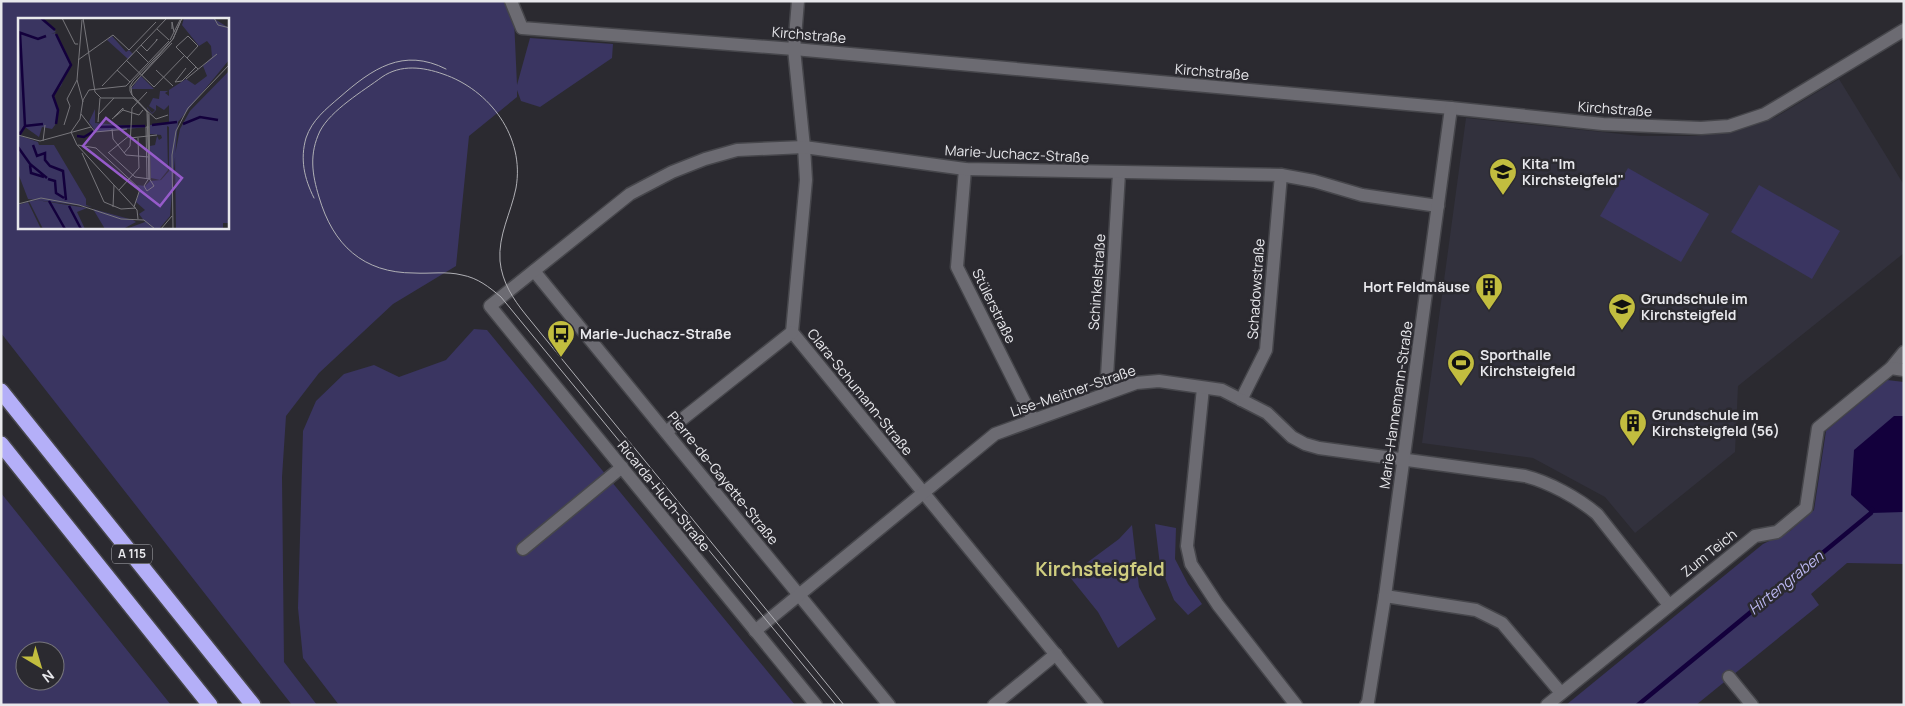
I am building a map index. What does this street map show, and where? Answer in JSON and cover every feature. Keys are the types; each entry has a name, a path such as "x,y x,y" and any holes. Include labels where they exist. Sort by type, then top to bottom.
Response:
{"highway":[{"name":"A 115","path":"1,391 253,705"},
{"name":"A 115","path":"1,444 210,705"}],"street":[{"name":"Kirchstraße","path":"511,1 522,28 794,49 1451,108 1603,124 1702,128 1729,126 1764,114 1904,30"},
{"name":"Clara-Schumann-Straße","path":"798,1 794,49 806,180 792,332 1097,705"},
{"name":"Marie-Hannemann-Straße","path":"1366,705 1385,596 1402,459 1451,108"},
{"name":"Marie-Juchacz-Straße","path":"490,306 630,194 672,172 705,159 737,150 804,147 966,169 1281,175 1314,181 1362,195 1438,206"},
{"name":"Stülerstraße","path":"966,169 958,267 1033,419"},
{"name":"Schinkelstraße","path":"1106,393 1119,173"},
{"name":"Schadowstraße","path":"1241,400 1266,350 1281,175"},
{"name":"Pierre-de-Gayette-Straße","path":"534,271 889,705"},
{"name":"Ricarda-Huch-Straße","path":"490,306 816,705"},
{"path":"666,432 792,332"},
{"name":"Zum Teich","path":"1547,705 1755,536 1777,532 1806,508 1818,428 1891,368 1904,352"},
{"path":"1891,368 1904,370"},
{"name":"Lise-Meitner-Straße","path":"755,631 995,434 1136,383 1159,381 1222,390 1267,413 1292,436 1305,444 1319,448 1540,479 1589,507 1597,514 1669,605"},
{"path":"1203,388 1187,546 1191,564 1218,605 1289,702"},
{"path":"523,549 622,467"},
{"path":"1385,596 1476,610 1502,623 1561,693"},
{"path":"994,705 1056,654"},
{"path":"1729,677 1752,705"}],"shaded area":[{"path":"1,1 507,1 514,19 517,85 530,38 613,44 612,58 540,107 521,101 517,90 517,97 469,136 456,266 393,304 319,373 286,416 282,477 284,662 317,705 292,705 1,333"},
{"name":"Grundschule im Kirchsteigfeld","path":"1839,79 1904,185 1904,253 1738,386 1735,452 1635,533 1605,497 1533,458 1422,443 1466,118 1641,136 1696,136 1732,131 1776,117"},
{"path":"1628,168 1709,214 1681,262 1600,216"},
{"path":"1759,185 1840,231 1812,279 1731,232"},
{"path":"474,329 487,330 795,705 339,705 303,658 298,608 303,431 316,401 344,374 374,365 399,377 446,360"},
{"path":"1887,380 1904,382 1904,564 1847,563 1811,594 1819,605 1696,705 1566,705 1763,544 1790,531 1814,510 1826,431"},
{"path":"1894,416 1904,416 1904,512 1871,513 1851,495 1854,450"},
{"path":"1,493 171,705 1,705"},
{"path":"1155,524 1176,528 1175,559 1188,584 1202,604 1188,615 1174,600 1160,565"},
{"path":"1132,525 1139,587 1156,619 1118,648 1098,612 1069,576 1119,539"}],"waterway":[{"name":"Hirtengraben","path":"1638,705 1871,513 1872,509"}],"tram line":[{"path":"314,198 304,168 303,153 306,138 312,126 325,110 364,78 389,64 416,60 446,69"},
{"path":"836,705 501,297 488,286 468,276 450,273 396,272 380,268 365,262 342,242 325,214 313,172 314,148 320,131 339,108 389,73 404,68 420,68 460,81 476,91 501,118 515,151 517,169 516,188 503,233 500,251 503,276 513,296 526,315 844,705"}],"place":[{"name":"Kita \"Im Kirchsteigfeld\"","path":"1503,196"},
{"name":"Hort Feldmäuse","path":"1489,311"},
{"name":"Grundschule im Kirchsteigfeld","path":"1622,331"},
{"name":"Marie-Juchacz-Straße","path":"561,358"},
{"name":"Sporthalle Kirchsteigfeld","path":"1461,387"},
{"name":"Grundschule im Kirchsteigfeld (56)","path":"1633,447"}],"district":[{"name":"Kirchsteigfeld","path":"1100,569"}]}
